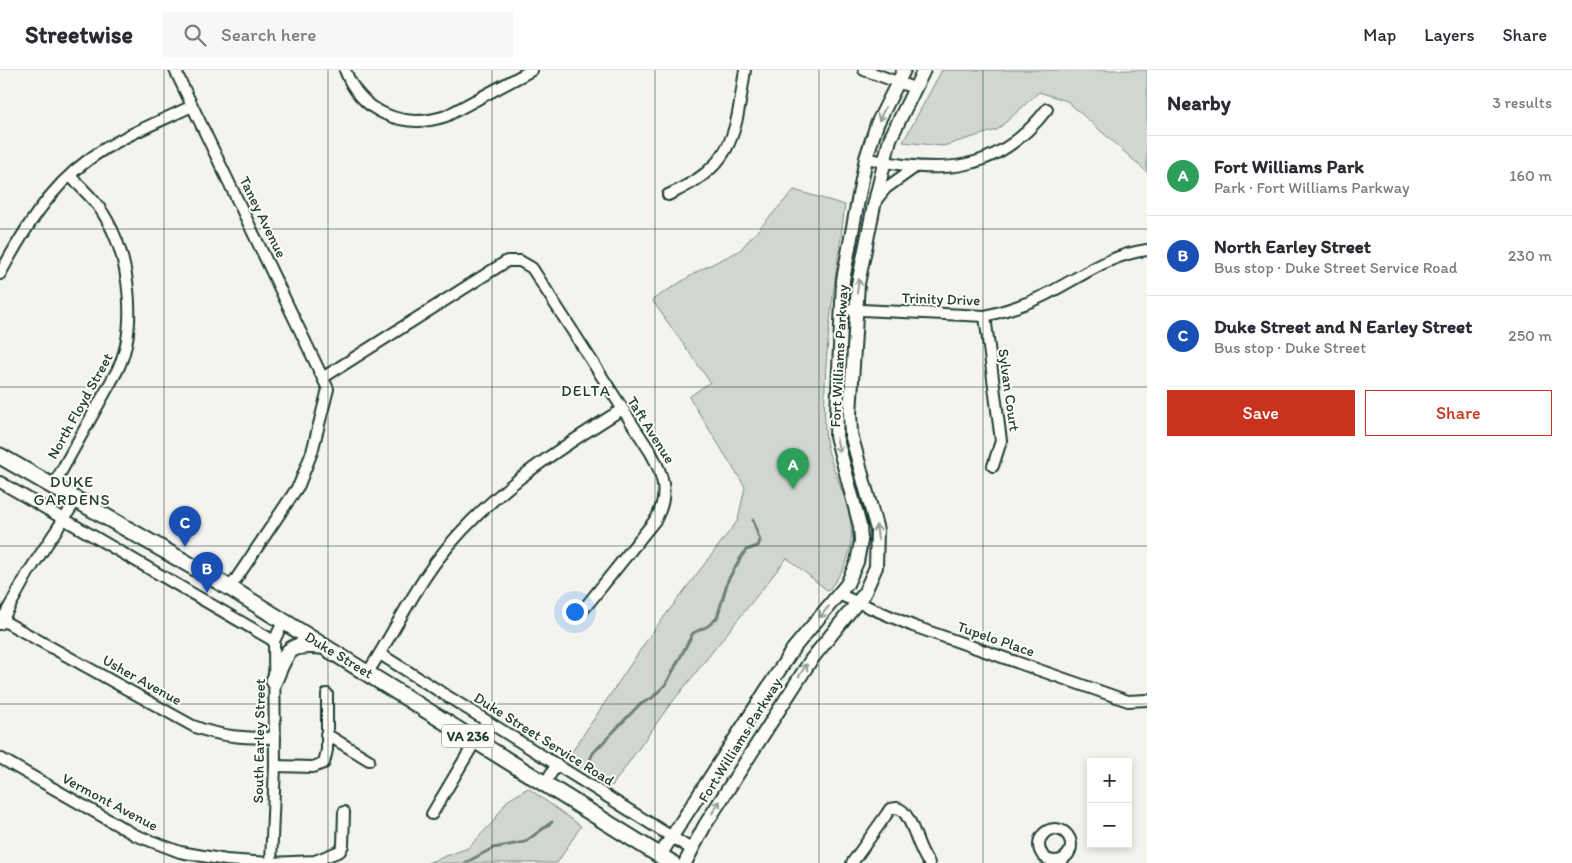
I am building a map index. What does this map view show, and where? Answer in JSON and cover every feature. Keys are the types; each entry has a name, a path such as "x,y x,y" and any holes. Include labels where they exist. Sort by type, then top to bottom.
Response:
{"main road":[{"name":"Duke Street","path":"0,456 230,588 368,672 666,859"},
{"path":"274,682 285,657 292,649 301,645 323,646"}],"street":[{"name":"Taney Avenue","path":"175,70 324,377"},
{"path":"345,70 354,87 375,108 398,120 414,122 432,121 446,116 532,70"},
{"path":"668,195 714,168 725,153 735,130 745,70"},
{"path":"864,70 914,88"},
{"name":"Fort Williams Parkway","path":"666,859 671,836 793,649 847,584 857,562 861,541 856,509 836,436 843,280 866,158 878,124 904,70"},
{"name":"Fort Williams Parkway","path":"685,863 691,849 810,660 864,594 876,567 878,548 873,512 851,434 850,414 858,284 890,139 924,70"},
{"path":"0,274 21,235 40,208 87,160 192,106"},
{"path":"866,158 914,168 953,166 977,161 1000,152 1031,130 1047,109"},
{"path":"875,201 886,188 914,168"},
{"name":"North Floyd Street","path":"53,486 117,371 125,354 129,336 127,288 115,237 101,210 70,176"},
{"name":"Trinity Drive","path":"841,309 985,316 1008,311 1043,296 1118,256 1147,250"},
{"name":"Taft Avenue","path":"324,377 500,265 514,259 520,261 536,274 621,410 658,465 665,491 663,504 640,540 579,615"},
{"name":"Sylvan Court","path":"985,316 1001,441 993,466"},
{"path":"230,588 298,484 312,452 327,396 328,389 324,377"},
{"path":"368,672 434,564 474,518 523,474 621,410"},
{"path":"0,482 274,641"},
{"path":"1,622 28,573 76,499"},
{"name":"Tupelo Place","path":"838,594 994,655 1128,701 1147,700"},
{"name":"Usher Avenue","path":"1,622 211,734 233,737 275,738"},
{"name":"South Earley Street","path":"271,863 275,766 274,641 283,622"},
{"name":"Duke Street Service Road","path":"380,654 691,849"},
{"path":"275,766 320,766 324,763 327,750 327,694"},
{"path":"326,734 369,760"},
{"path":"432,814 476,740"},
{"name":"Vermont Avenue","path":"0,758 135,835 162,846 198,856 271,863 315,861 340,851 343,845 344,812"},
{"path":"545,784 557,764"},
{"path":"852,863 886,815 895,808 900,808 907,814 920,851 929,863"}],"shaded area":[{"path":"942,70 1147,70 1147,172 1067,101 1039,92 997,130 943,146 903,142"},
{"path":"794,190 845,205 830,317 825,429 830,458 849,514 851,543 848,557 840,575 828,591 787,558 666,710 612,786 567,759 651,634 738,520 745,487 689,397 710,382 652,300 700,270 739,251"},
{"path":"528,788 581,826 557,863 427,863 468,848 493,822 507,801"}],"waterway":[{"path":"588,765 593,753 639,705 652,698 666,684 693,633 708,626 717,618 728,580 746,550 758,546 760,541 753,520"},
{"path":"465,863 493,848 525,842 552,822"}],"place":[{"name":"Fort Williams Park","path":"793,489"},
{"name":"Duke Street and N Earley Street","path":"185,547"},
{"name":"North Earley Street","path":"207,593"}],"district":[{"name":"DELTA","path":"586,390"},
{"name":"DUKE GARDENS","path":"72,490"}]}
